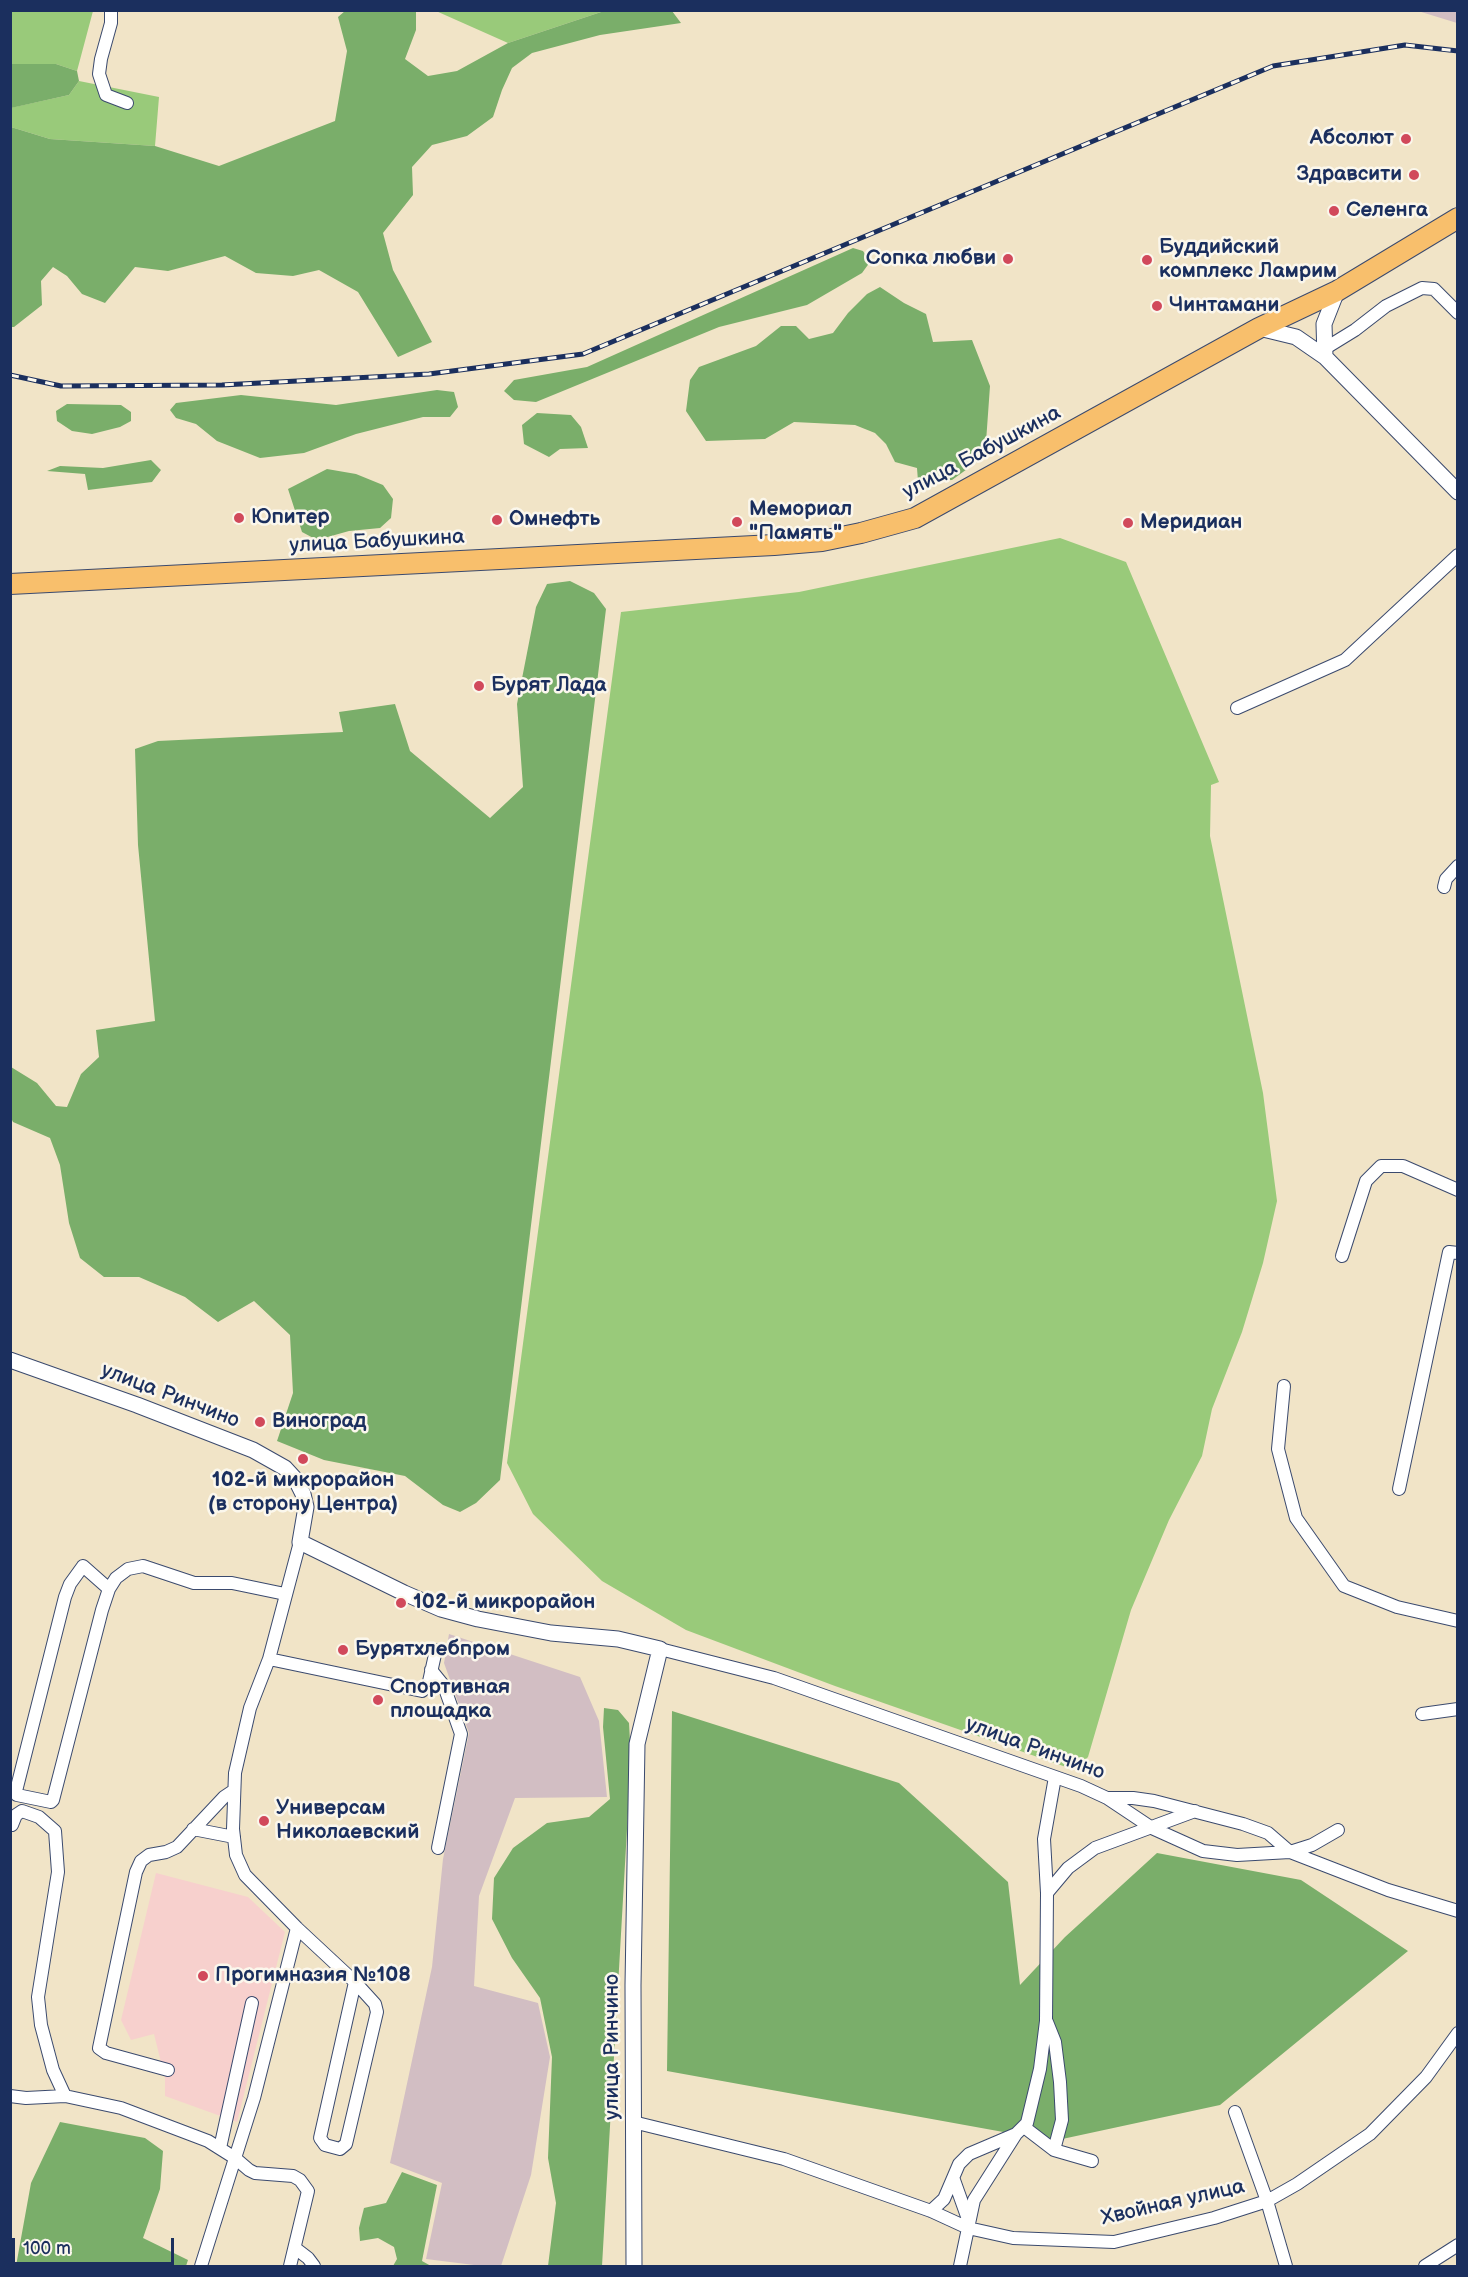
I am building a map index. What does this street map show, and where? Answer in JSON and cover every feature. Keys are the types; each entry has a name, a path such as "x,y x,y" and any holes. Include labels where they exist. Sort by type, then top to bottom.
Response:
{"main road":[{"name":"улица Бабушкина","path":"10,584 774,545 842,538 915,518 1259,328 1337,291 1458,218"}],"street":[{"path":"111,10 111,23 99,74 106,96 127,103"},
{"path":"1327,352 1386,306 1422,288 1434,289 1458,313"},
{"path":"1327,352 1324,324 1337,291"},
{"path":"1259,328 1296,337 1327,352 1458,492"},
{"path":"1237,708 1345,660 1458,555"},
{"path":"1444,887 1446,879 1458,866"},
{"path":"1342,1256 1366,1181 1381,1166 1403,1166 1458,1190"},
{"path":"1399,1489 1449,1252 1458,1253"},
{"name":"улица Ринчино","path":"10,1360 137,1405 253,1450 285,1468 296,1480 306,1507 300,1542 441,1609 536,1630 618,1639 774,1678 1055,1777 1107,1798 1152,1828 1203,1851 1238,1855 1290,1852 1388,1890 1458,1911"},
{"path":"1284,1386 1278,1449 1296,1518 1344,1587 1396,1607 1458,1620"},
{"path":"300,1542 269,1659 250,1708 235,1773 234,1837 236,1855 245,1875 355,1982 375,2004 377,2012 346,2144 340,2149 325,2145 320,2138 355,1982"},
{"path":"109,1589 83,1566 70,1584 21,1768 17,1795 51,1802 53,1800 109,1589 116,1578 128,1569 143,1566 195,1583 232,1583 285,1594"},
{"name":"улица Ринчино","path":"634,2266 633,2122 637,1744 660,1649"},
{"path":"269,1659 422,1691 428,1686 436,1650"},
{"path":"431,1670 444,1686 461,1734 438,1848"},
{"path":"1422,1714 1458,1709"},
{"path":"960,2266 974,2200 1027,2122 1040,2069 1046,2021 1047,1893 1044,1839 1055,1777"},
{"path":"168,2070 106,2053 99,2048 99,2038 136,1872 141,1861 149,1856 177,1847 224,1797 233,1791"},
{"path":"1107,1798 1133,1798 1243,1824 1268,1833 1290,1852 1312,1845 1338,1830"},
{"path":"12,1825 16,1815 22,1811 39,1817 55,1831 58,1872 39,1997 41,2025 53,2070 65,2096"},
{"path":"1047,1893 1068,1869 1095,1848 1194,1811"},
{"path":"193,1829 234,1837"},
{"path":"201,2266 254,2098 297,1928"},
{"path":"220,2148 252,2003"},
{"path":"1046,2021 1055,2042 1060,2082 1062,2120 1054,2150"},
{"name":"Хвойная улица","path":"633,2122 784,2159 956,2222 1013,2238 1114,2242 1214,2218 1267,2201 1297,2184 1370,2134 1426,2077 1458,2033"},
{"path":"12,2097 65,2096 121,2108 208,2141 255,2173 293,2176 300,2180 308,2191 290,2266"},
{"path":"1235,2112 1267,2201 1286,2266"},
{"path":"1020,2130 1054,2150 1092,2162"},
{"path":"931,2211 944,2199 959,2164 969,2154 1020,2130"},
{"path":"954,2180 969,2226"},
{"path":"956,2222 960,2197"},
{"path":"1425,2266 1458,2245"},
{"path":"295,2248 314,2266"}],"shaded area":[{"path":"1418,11 1457,11 1457,23"},
{"path":"449,1634 580,1677 599,1721 607,1797 515,1798 479,1896 474,1986 538,2003 550,2057 531,2175 501,2266 426,2259 442,2183 390,2163 432,1967 443,1859 469,1733 444,1663"},
{"name":"Прогимназия №108","path":"156,1873 248,1897 285,1932 237,2122 165,2096 165,2078 154,2034 131,2040 121,2020"}],"green space":[{"path":"10,11 93,11 77,71 56,64 11,64"},
{"path":"345,11 416,11 416,30 405,59 428,76 457,71 508,43 604,11 672,11 681,23 600,35 532,53 512,68 493,117 467,136 432,145 412,167 413,195 383,233 393,270 432,342 398,357 358,292 319,270 293,276 256,273 225,256 168,271 135,267 105,303 82,294 67,276 53,267 41,281 42,305 11,327 11,127 50,139 155,146 219,166 335,121 347,51 338,17"},
{"path":"436,11 604,11 508,43"},
{"path":"11,64 56,64 77,71 79,81 69,95 11,108"},
{"path":"79,81 159,97 155,146 50,139 11,127 10,108 69,95"},
{"path":"853,248 863,251 870,262 862,273 807,305 719,327 536,402 514,400 504,391 514,380 587,367"},
{"path":"880,287 926,314 933,342 972,340 990,386 985,456 952,480 918,481 917,468 895,462 886,444 875,433 855,425 794,422 765,439 706,441 686,411 690,380 699,367 756,346 781,326 796,326 809,339 833,333 848,313 867,294"},
{"path":"437,390 454,392 458,407 450,417 423,417 356,434 304,453 260,458 217,441 196,424 176,418 170,410 176,403 241,395 336,405"},
{"path":"67,404 121,405 131,412 131,421 120,427 92,434 72,431 57,421 56,411"},
{"path":"537,413 571,415 581,427 588,448 560,449 549,457 524,444 522,425"},
{"path":"151,460 161,470 152,482 88,490 85,474 47,471 60,466 103,468"},
{"path":"327,469 356,474 383,485 393,499 391,518 380,528 349,531 317,540 302,532 288,489"},
{"path":"1060,538 1126,562 1219,782 1211,785 1210,836 1263,1093 1277,1201 1263,1263 1242,1332 1212,1409 1202,1456 1169,1520 1131,1610 1088,1757 1079,1766 1066,1767 835,1686 686,1630 602,1581 533,1514 507,1463 621,612 799,592"},
{"path":"570,581 594,593 606,609 500,1480 476,1503 460,1512 443,1505 405,1476 324,1460 277,1441 293,1393 290,1335 254,1301 218,1322 185,1297 139,1277 104,1277 80,1258 69,1223 60,1165 50,1138 13,1122 11,1118 11,1067 37,1083 56,1106 67,1107 81,1074 99,1057 96,1030 155,1021 138,845 135,749 158,741 343,732 339,712 395,704 410,751 490,818 523,787 517,704 536,607 547,584"},
{"path":"604,1708 618,1710 629,1723 631,1759 602,2266 548,2266 556,2203 548,2158 552,2057 540,1998 512,1958 492,1919 494,1878 513,1848 547,1823 589,1817 610,1799 603,1727"},
{"path":"672,1711 899,1783 1008,1882 1020,1985 1065,1937 1157,1853 1301,1880 1408,1951 1220,2105 1053,2141 667,2071"},
{"path":"60,2122 145,2138 163,2151 160,2189 143,2238 188,2260 186,2266 16,2266 31,2183"},
{"path":"402,2172 437,2185 422,2261 431,2266 393,2266 397,2259 394,2247 378,2238 360,2241 359,2228 364,2208 386,2203"}],"railway":[{"path":"10,375 61,386 222,385 429,374 583,354 1273,66 1405,45 1458,51"}],"place":[{"name":"Абсолют","path":"1406,139"},
{"name":"Здравсити","path":"1414,175"},
{"name":"Селенга","path":"1334,211"},
{"name":"Сопка любви","path":"1008,259"},
{"name":"Буддийский комплекс Ламрим","path":"1147,260"},
{"name":"Чинтамани","path":"1157,306"},
{"name":"Юпитер","path":"239,518"},
{"name":"Омнефть","path":"497,520"},
{"name":"Мемориал \"Память\"","path":"737,522"},
{"name":"Меридиан","path":"1128,523"},
{"name":"Бурят Лада","path":"479,686"},
{"name":"Виноград","path":"260,1422"},
{"name":"102-й микрорайон (в сторону Центра)","path":"303,1459"},
{"name":"102-й микрорайон","path":"401,1603"},
{"name":"Бурятхлебпром","path":"343,1650"},
{"name":"Спортивная площадка","path":"378,1700"},
{"name":"Универсам Николаевский","path":"264,1821"},
{"name":"Прогимназия №108","path":"203,1976"}]}
